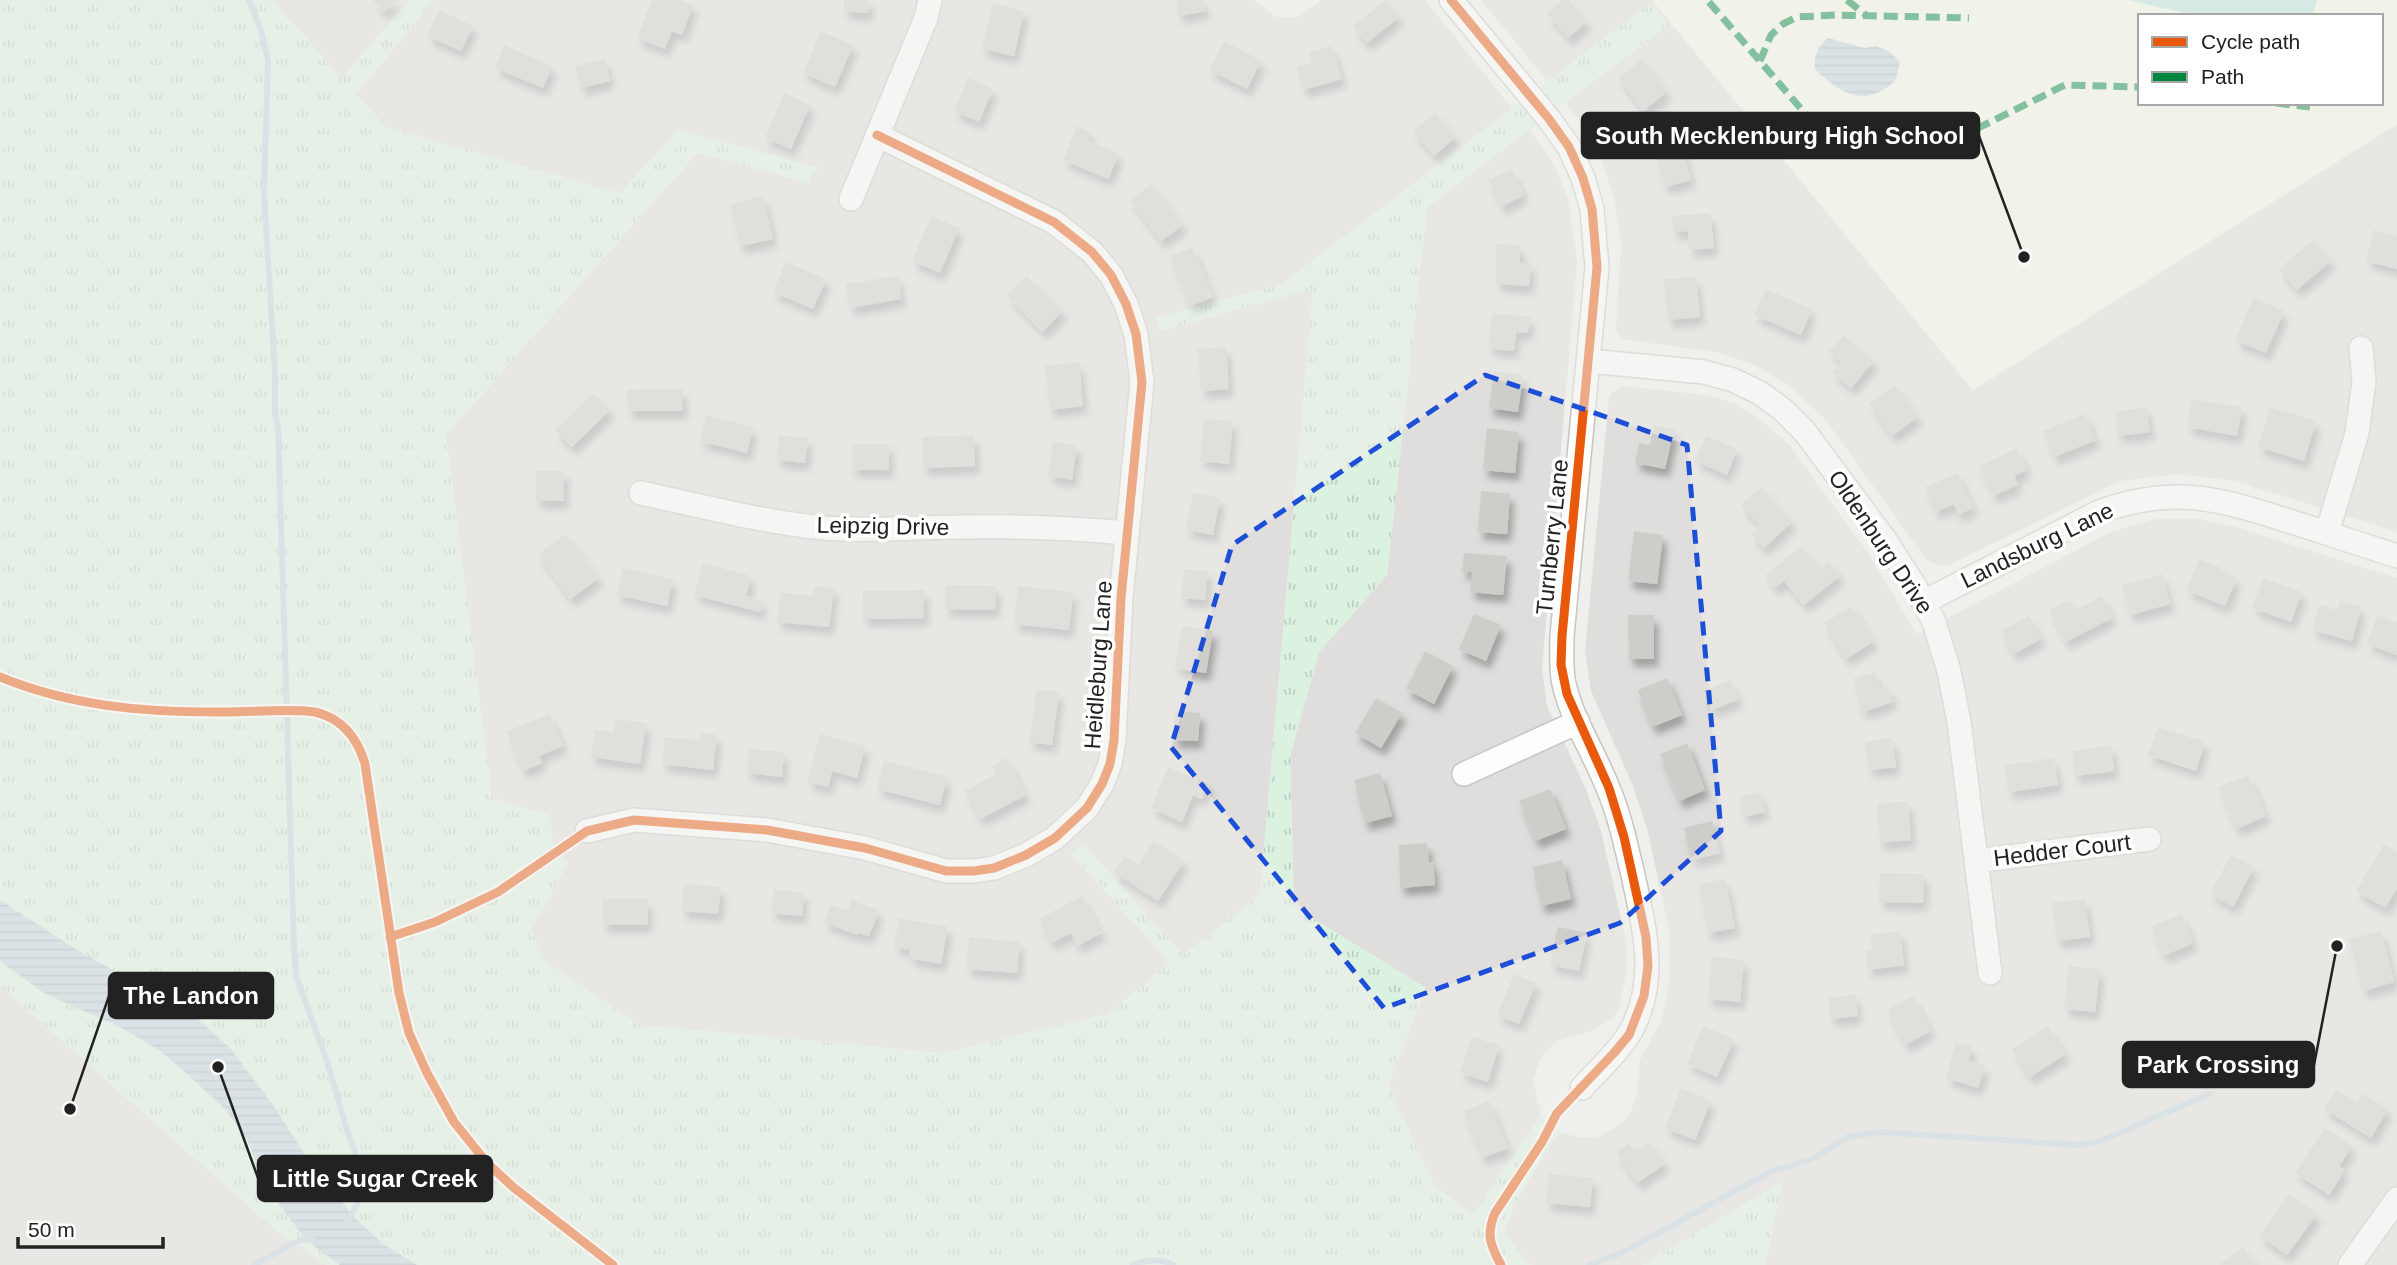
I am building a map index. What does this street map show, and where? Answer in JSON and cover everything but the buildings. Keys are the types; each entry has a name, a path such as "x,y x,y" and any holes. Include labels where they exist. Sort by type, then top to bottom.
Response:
{"street":[{"path":"851,199 926,18 930,0"},
{"name":"Turnberry Lane","path":"1451,0 1549,119 1569,148 1583,178 1595,228 1597,267 1562,636 1563,680 1578,722 1609,789 1625,837 1646,937 1648,966 1644,996 1634,1024 1613,1055 1582,1088"},
{"name":"Heidleburg Lane","path":"587,831 634,820 767,830 865,848 946,871 994,868 1026,855 1068,828 1087,808 1102,784 1110,764 1114,740 1121,598 1142,382 1142,366 1130,314 1111,275 1092,252 1054,222 877,135"},
{"path":"2327,533 2357,433 2364,382 2361,348"},
{"name":"Oldenburg Drive","path":"1589,361 1704,372 1733,380 1760,393 1783,410 1805,432 1885,540 1934,622 1950,671 1959,722 1990,974"},
{"name":"Leipzig Drive","path":"641,493 761,519 825,528 890,531 1030,527 1127,533"},
{"name":"Landsburg Lane","path":"1924,602 2099,512 2156,497 2202,497 2233,504 2397,556"},
{"path":"1464,774 1578,722"},
{"name":"Hedder Court","path":"1976,861 2149,839"},
{"path":"2350,1265 2397,1199"}],"highlighted area":[{"path":"1485,375 1687,445 1721,831 1620,923 1384,1008 1171,747 1232,545"}],"shaded area":[{"path":"272,0 409,0 342,78"},
{"path":"434,0 1254,0 1276,17 1296,17 1319,0 1425,0 1512,108 1282,284 1156,318 1160,331 1313,289 1260,895 1183,955 1083,844 1071,854 1170,963 1107,1014 944,1053 640,1025 545,961 531,930 568,863 558,854 552,842 552,816 492,798 446,435 697,153 808,183 811,175 680,129 620,193 386,127 356,95"},
{"path":"1481,0 1652,0 1973,390 2397,124 2397,532 2235,481 2177,474 2120,481 1949,565 1937,565 1925,558 1825,419 1786,383 1757,366 1721,353 1622,339 1616,329 1621,246 1615,201 1601,159 1581,122"},
{"path":"1652,0 2397,0 2397,124 1973,390"},
{"path":"2128,0 2317,0 2313,14 2191,14"},
{"path":"1828,38 1865,48 1876,46 1890,52 1900,62 1895,80 1870,95 1861,96 1836,87 1815,69 1817,52"},
{"path":"1529,129 1553,162 1568,198 1577,262 1542,668 1547,706 1586,789 1601,831 1626,940 1627,968 1619,1009 1613,1018 1592,1031 1557,1041 1542,1056 1533,1081 1541,1114 1473,1215 1435,1187 1388,1085 1426,988 1294,907 1290,756 1319,652 1387,575 1427,207"},
{"path":"1624,386 1706,395 1736,404 1764,422 1790,446 1868,553 1917,634 2111,532 2156,519 2197,519 2229,525 2397,578 2397,1265 1765,1265 1782,1182 1642,1265 1533,1265 1525,1261 1504,1232 1517,1199 1559,1132 1582,1138 1597,1137 1618,1126 1629,1115 1636,1098 1640,1060 1661,1021 1670,979 1669,930 1648,832 1633,786 1591,691 1585,651 1609,397"},
{"path":"0,900 75,949 151,991 177,1000 231,1049 275,1108 301,1149 352,1215 383,1244 417,1265 340,1265 306,1240 279,1204 261,1173 248,1141 226,1110 183,1070 160,1051 122,1028 44,993 0,961"},
{"path":"0,986 278,1232 326,1265 0,1265"}],"green space":[{"path":"0,0 272,0 341,78 409,0 434,0 356,94 386,127 620,193 679,129 819,168 811,175 809,183 696,153 446,435 492,798 552,816 553,842 568,863 531,930 545,961 640,1025 944,1053 1107,1014 1170,963 1071,853 1083,844 1183,955 1260,895 1313,289 1160,331 1156,318 1282,284 1651,2 1669,25 1427,207 1387,575 1319,652 1290,756 1294,907 1426,988 1388,1085 1435,1187 1473,1214 1541,1114 1548,1124 1559,1132 1517,1199 1504,1231 1525,1261 1533,1265 326,1265 278,1232 0,986"},
{"path":"1783,1181 1765,1265 1642,1265"}],"pier":[{"path":"1494,1209 1502,1216 1495,1235 1507,1265 1495,1265 1484,1242 1487,1224"}],"waterway":[{"path":"249,0 261,30 268,60 264,193 275,414 278,425 296,976 327,1061 363,1175 361,1196 348,1222"},
{"path":"1589,1265 1621,1253 1770,1172 1812,1159 1848,1137 1879,1132 2079,1145 2101,1141 2209,1094"},
{"path":"254,1265 300,1240 312,1239"},
{"path":"1133,1265 1153,1260 1173,1265"}],"marked path":[{"path":"1847,0 1867,16"},
{"path":"1709,2 1809,118 1838,142 1869,155 1902,152 1964,135 2065,85 2138,87"},
{"path":"1760,61 1771,35 1783,24 1797,17 1836,15 1969,18"},
{"path":"2293,105 2310,107"}],"cycle path":[{"path":"1451,0 1569,147 1583,178 1592,209 1597,267 1561,665 1567,694 1609,788 1624,837 1646,937 1648,966 1644,996 1629,1035 1557,1113 1542,1142 1495,1213 1490,1239 1501,1265"},
{"path":"390,937 435,922 498,892 587,831 634,820 767,830 865,848 946,871 974,871 994,868 1026,855 1055,838 1087,808 1102,784 1110,764 1114,740 1121,598 1142,382 1136,334 1126,304 1111,275 1092,252 1054,222 877,135"},
{"path":"0,677 53,695 134,709 189,712 291,710 315,712 341,724 358,746 365,764 399,993 409,1033 427,1073 454,1122 487,1163 513,1187 613,1265"}],"place":[{"name":"South Mecklenburg High School","path":"2024,257"},
{"name":"Park Crossing","path":"2337,946"},
{"name":"Little Sugar Creek","path":"218,1067"},
{"name":"The Landon","path":"70,1109"}]}
